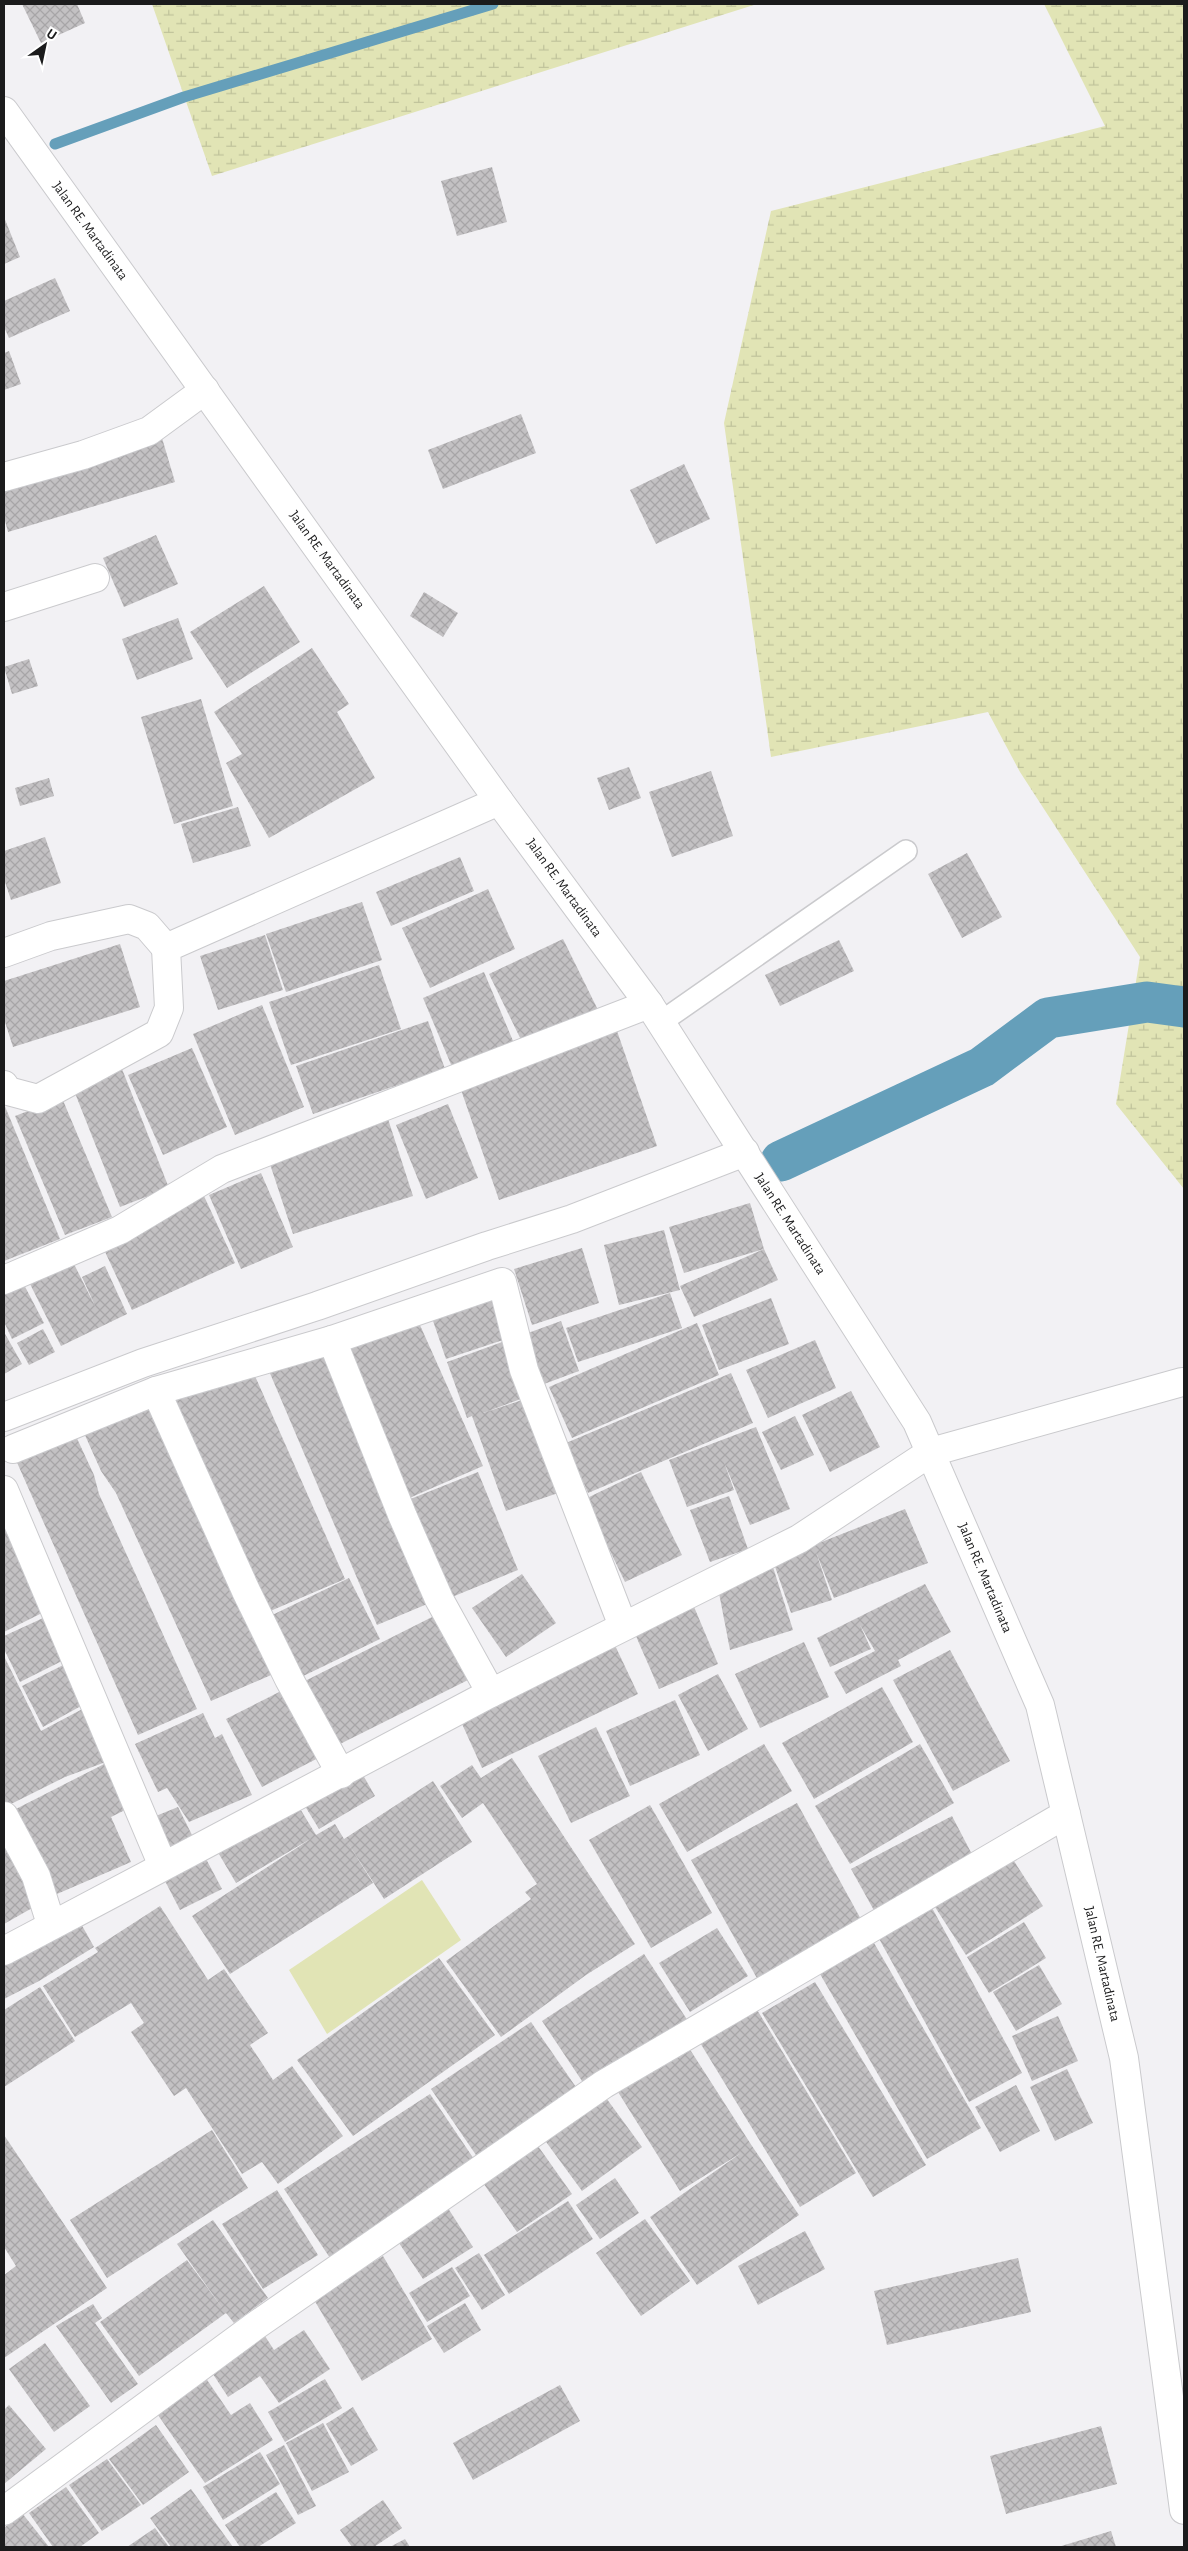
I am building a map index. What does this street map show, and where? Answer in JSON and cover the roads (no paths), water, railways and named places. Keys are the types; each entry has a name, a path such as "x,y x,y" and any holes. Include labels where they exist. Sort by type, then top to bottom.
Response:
{"street":[{"name":"Jalan RE. Martadinata","path":"4,111 500,801 655,1013 917,1422 1040,1705 1124,2058 1184,2510"},
{"path":"4,477 83,455 149,431 205,390"},
{"path":"4,607 95,578"},
{"path":"166,948 500,801"},
{"path":"4,953 51,936 129,919 147,926 166,948 169,1008 159,1033 38,1099 5,1090"},
{"path":"4,1280 120,1230 222,1169 655,1013"},
{"path":"4,1417 143,1364 317,1306 487,1246 572,1219 745,1152"},
{"path":"13,1449 156,1391 332,1340 502,1282 524,1370 623,1626"},
{"path":"332,1340 402,1517 439,1599 491,1693"},
{"path":"4,1952 52,1924 341,1774 491,1693 799,1539 930,1452 1182,1382"},
{"path":"156,1391 246,1591 289,1679 341,1774"},
{"path":"4,1490 163,1866"},
{"path":"4,2511 255,2326 604,2084 1066,1814"},
{"path":"4,1816 36,1876 52,1924"}],"lane":[{"path":"655,1013 906,851"}],"waterway":[{"path":"55,144 184,97 493,4"},
{"path":"781,1161 982,1067 1048,1018 1147,1002 1184,1007"}]}
